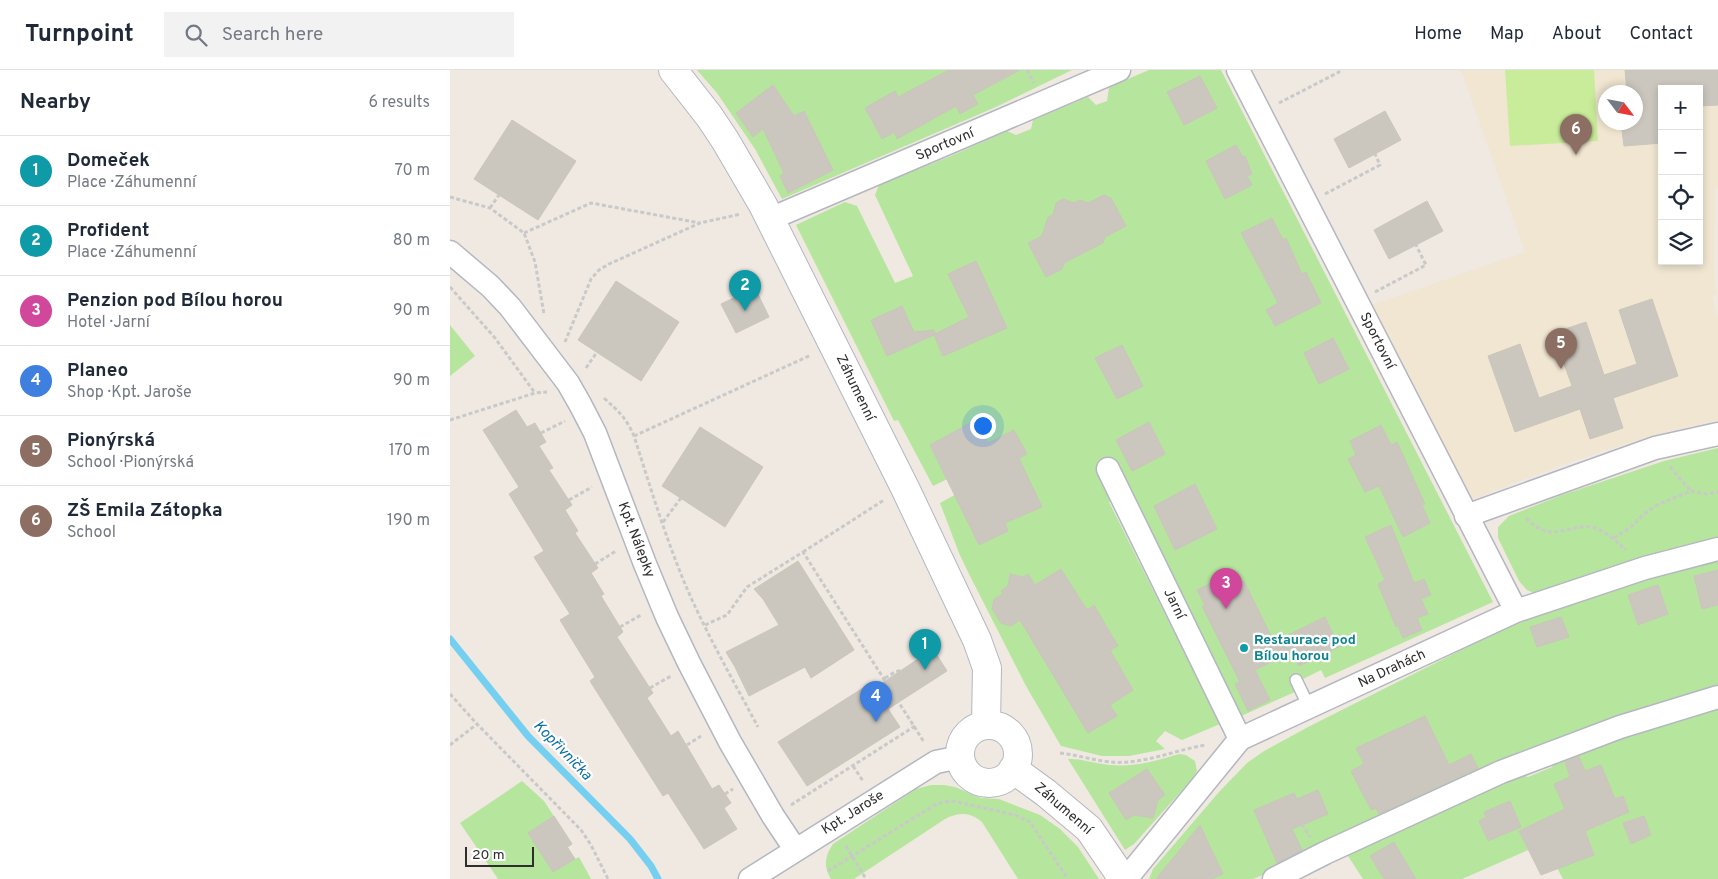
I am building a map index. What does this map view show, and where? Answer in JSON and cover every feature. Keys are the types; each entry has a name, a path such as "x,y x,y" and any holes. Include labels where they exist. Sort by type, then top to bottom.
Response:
{"main road":[{"name":"Záhumenní","path":"673,70 725,140 759,216 834,344 905,488 980,649 987,668 986,725"},
{"path":"986,725 1004,729 1016,743 1018,752 1014,770 1000,781 992,783 974,779 963,766 960,757 960,748 969,732 977,727 986,725"},
{"name":"Záhumenní","path":"1014,770 1090,829 1124,879"}],"street":[{"name":"Sportovní","path":"759,216 1119,70"},
{"name":"Sportovní","path":"1238,70 1516,611"},
{"name":"Kpt. Nálepky","path":"450,252 490,286 510,307 568,383 595,433 667,617 689,663 735,750 773,816 795,849"},
{"path":"1466,516 1655,448 1718,434"},
{"name":"Jarní","path":"1108,469 1240,739"},
{"name":"Na Drahách","path":"1124,879 1240,739 1516,611 1645,568 1718,549"},
{"path":"1274,879 1325,853 1501,772 1620,727 1718,698"},
{"name":"Kpt. Jaroše","path":"750,879 936,762 960,757"}],"lane":[{"path":"1296,680 1309,707"}],"path":[{"path":"1274,106 1338,72 1338,70"},
{"path":"1320,197 1380,165 1375,154"},
{"path":"490,208 499,195"},
{"path":"450,197 490,208 524,233 535,262 544,315"},
{"path":"524,233 591,204 700,223 759,216"},
{"path":"558,339 563,346 591,279 599,270 700,223"},
{"path":"1370,295 1426,264 1416,245"},
{"path":"450,288 495,338 535,393"},
{"path":"634,436 834,344"},
{"path":"450,420 535,393 549,392 568,383 584,372 597,352"},
{"path":"598,393 623,415 634,436 662,522 686,585 714,646 758,727"},
{"path":"540,433 571,418"},
{"path":"569,500 597,484"},
{"path":"706,625 727,615 748,587 905,488"},
{"path":"1514,499 1521,513 1529,522 1545,531 1552,533 1586,526 1601,530 1614,538 1631,527 1644,514 1657,505 1691,491 1707,494 1718,492"},
{"path":"662,522 682,498"},
{"path":"595,564 618,550"},
{"path":"803,552 885,678 927,747"},
{"path":"620,627 644,613"},
{"path":"885,678 902,670"},
{"path":"650,688 674,675"},
{"path":"450,694 581,830 591,845 608,879"},
{"path":"450,746 477,724"},
{"path":"803,797 915,726"},
{"path":"687,745 705,733"},
{"path":"1060,753 1110,762 1129,762 1147,760 1182,749 1240,739"},
{"path":"852,766 868,788"},
{"path":"828,871 938,803 953,801 1015,815 1030,822 1068,879"},
{"path":"852,856 866,879"}],"shaded area":[{"path":"1461,70 1718,70 1718,187 1715,188 1714,277 1717,294 1712,296 1718,319 1718,420 1628,443 1576,460 1469,500 1372,305 1525,252"}],"green space":[{"path":"697,70 1072,70 996,107 782,199 755,149 717,93"},
{"path":"1149,70 1221,70 1493,602 1325,678 1321,670 1293,684 1297,691 1239,717 1128,492 1109,502 1220,724 1182,740 1165,731 1156,741 1165,749 1129,756 1102,756 1061,746 1026,686 959,553 940,503 971,486 964,471 933,486 898,420 894,421 796,225 845,202 857,206 895,283 913,276 875,195 879,185 1007,131 1016,135 1031,129 1033,120 1088,97 1096,105 1107,101 1109,87"},
{"path":"1505,70 1594,70 1598,141 1510,146"},
{"path":"450,325 475,356 450,376"},
{"path":"1718,448 1718,539 1550,594 1534,593 1527,590 1519,581 1498,538 1498,527 1509,516 1562,495 1664,461"},
{"path":"1718,559 1718,688 1253,879 1149,879 1153,869 1219,792 1247,763 1264,751 1515,623 1660,574"},
{"path":"1718,705 1718,879 1563,879 1544,843 1462,879 1363,879 1346,853 1389,831 1522,775 1528,777 1552,767 1555,761 1621,736"},
{"path":"1179,754 1186,755 1195,761 1197,771 1193,778 1134,844 1125,850 1068,759 1110,765 1128,765 1154,761"},
{"path":"522,781 544,801 572,844 568,847 575,859 579,857 591,879 498,879 460,823"},
{"path":"931,785 955,787 981,798 999,799 1040,815 1060,829 1078,847 1099,879 1018,879 982,822 973,816 964,814 945,819 854,879 831,879 828,875 826,861 828,852 833,844 916,789"}],"building":[{"path":"949,70 1020,70 973,95 978,104 960,114 956,106 897,139 894,132 882,139 865,108 895,91 898,97"},
{"path":"1625,70 1718,70 1718,105 1703,106 1703,85 1658,85 1658,143 1624,146 1622,130 1643,130 1643,85 1626,85"},
{"path":"1200,76 1217,108 1184,125 1167,92"},
{"path":"773,85 794,116 804,111 833,170 788,193 780,176 784,173 763,129 753,137 736,113"},
{"path":"1385,111 1401,140 1349,168 1334,139"},
{"path":"512,120 576,161 538,220 474,179"},
{"path":"1236,145 1243,157 1245,156 1252,174 1247,176 1252,185 1225,199 1206,161"},
{"path":"1104,195 1111,198 1126,226 1105,237 1103,243 1064,263 1062,269 1046,277 1028,243 1042,236 1048,217 1053,215 1056,203 1063,199 1074,203 1080,200 1088,203"},
{"path":"1427,201 1443,231 1389,259 1374,230"},
{"path":"1272,218 1283,240 1286,238 1302,274 1306,272 1321,303 1275,326 1266,310 1278,303 1241,233"},
{"path":"976,261 1007,328 943,356 934,335 887,356 871,320 902,306 914,332 934,330 935,334 969,317 948,274"},
{"path":"616,281 679,322 641,381 578,340"},
{"path":"755,288 769,317 736,333 721,304"},
{"path":"1652,299 1678,376 1613,398 1623,428 1590,439 1580,409 1515,432 1488,356 1520,344 1539,398 1572,386 1553,333 1586,322 1604,375 1637,364 1619,310"},
{"path":"1333,338 1349,369 1319,384 1304,353"},
{"path":"1122,345 1143,386 1117,399 1095,358"},
{"path":"516,410 527,427 535,423 546,442 539,446 553,468 549,470 572,505 565,510 578,531 575,533 598,568 591,573 604,594 601,596 623,632 617,637 653,693 647,698 671,736 678,731 712,789 719,785 731,803 724,808 737,829 704,849 668,793 663,796 590,681 595,677 560,620 570,614 534,557 544,551 509,494 519,487 483,430"},
{"path":"976,420 988,443 1014,430 1027,454 1019,458 1042,507 1005,523 1008,531 979,545 930,445"},
{"path":"1149,422 1165,454 1132,471 1116,440"},
{"path":"1381,425 1391,445 1397,442 1425,504 1422,505 1430,523 1403,537 1379,486 1365,492 1348,459 1356,455 1350,441"},
{"path":"700,427 763,467 725,527 662,486"},
{"path":"1195,484 1217,529 1175,550 1154,506"},
{"path":"1391,525 1414,583 1424,579 1431,595 1421,599 1428,614 1417,618 1422,630 1403,638 1398,626 1396,627 1378,584 1385,580 1365,537"},
{"path":"798,561 854,650 811,678 805,667 749,696 726,652 779,625 763,599 754,589"},
{"path":"1061,569 1087,610 1094,605 1118,646 1110,650 1133,690 1110,705 1117,716 1088,733 1020,620 1011,626 1001,623 992,609 994,599 1003,594 1001,591 1008,586 1010,574 1023,577 1028,574 1035,585"},
{"path":"1718,570 1718,605 1702,609 1694,576"},
{"path":"1227,575 1232,587 1244,581 1274,642 1325,617 1339,647 1299,666 1292,652 1255,670 1270,700 1248,711 1235,684 1240,682 1202,606 1205,605 1197,590"},
{"path":"1658,585 1668,614 1638,625 1628,595"},
{"path":"1561,617 1569,637 1537,647 1530,627"},
{"path":"933,649 947,671 888,709 900,727 807,786 778,742 871,683 875,688"},
{"path":"1425,716 1449,765 1471,754 1478,768 1379,814 1376,808 1371,810 1351,771 1364,764 1356,748"},
{"path":"1579,757 1585,771 1601,765 1615,799 1623,796 1629,812 1585,831 1594,855 1541,875 1519,831 1565,809 1554,784 1570,777 1565,762"},
{"path":"1147,769 1165,795 1158,800 1153,818 1134,815 1126,820 1109,793"},
{"path":"1318,790 1328,814 1292,829 1302,850 1277,863 1254,810 1294,793 1297,799"},
{"path":"1510,801 1521,827 1488,841 1479,821 1486,817 1484,812"},
{"path":"554,816 572,844 567,847 575,859 553,872 528,833"},
{"path":"1644,816 1651,835 1631,844 1623,823"},
{"path":"1200,825 1223,874 1212,879 1156,879"},
{"path":"1394,842 1416,879 1384,879 1370,856"}],"waterway":[{"name":"Kopřivnička","path":"450,639 528,736 630,839 651,866 658,879"}],"place":[{"name":"ZŠ Emila Zátopka","path":"1576,155"},
{"name":"Profident","path":"745,311"},
{"name":"Pionýrská","path":"1561,369"},
{"name":"Penzion pod Bílou horou","path":"1226,609"},
{"name":"Restaurace pod Bílou horou","path":"1244,648"},
{"name":"Domeček","path":"925,670"},
{"name":"Planeo","path":"876,722"}]}
